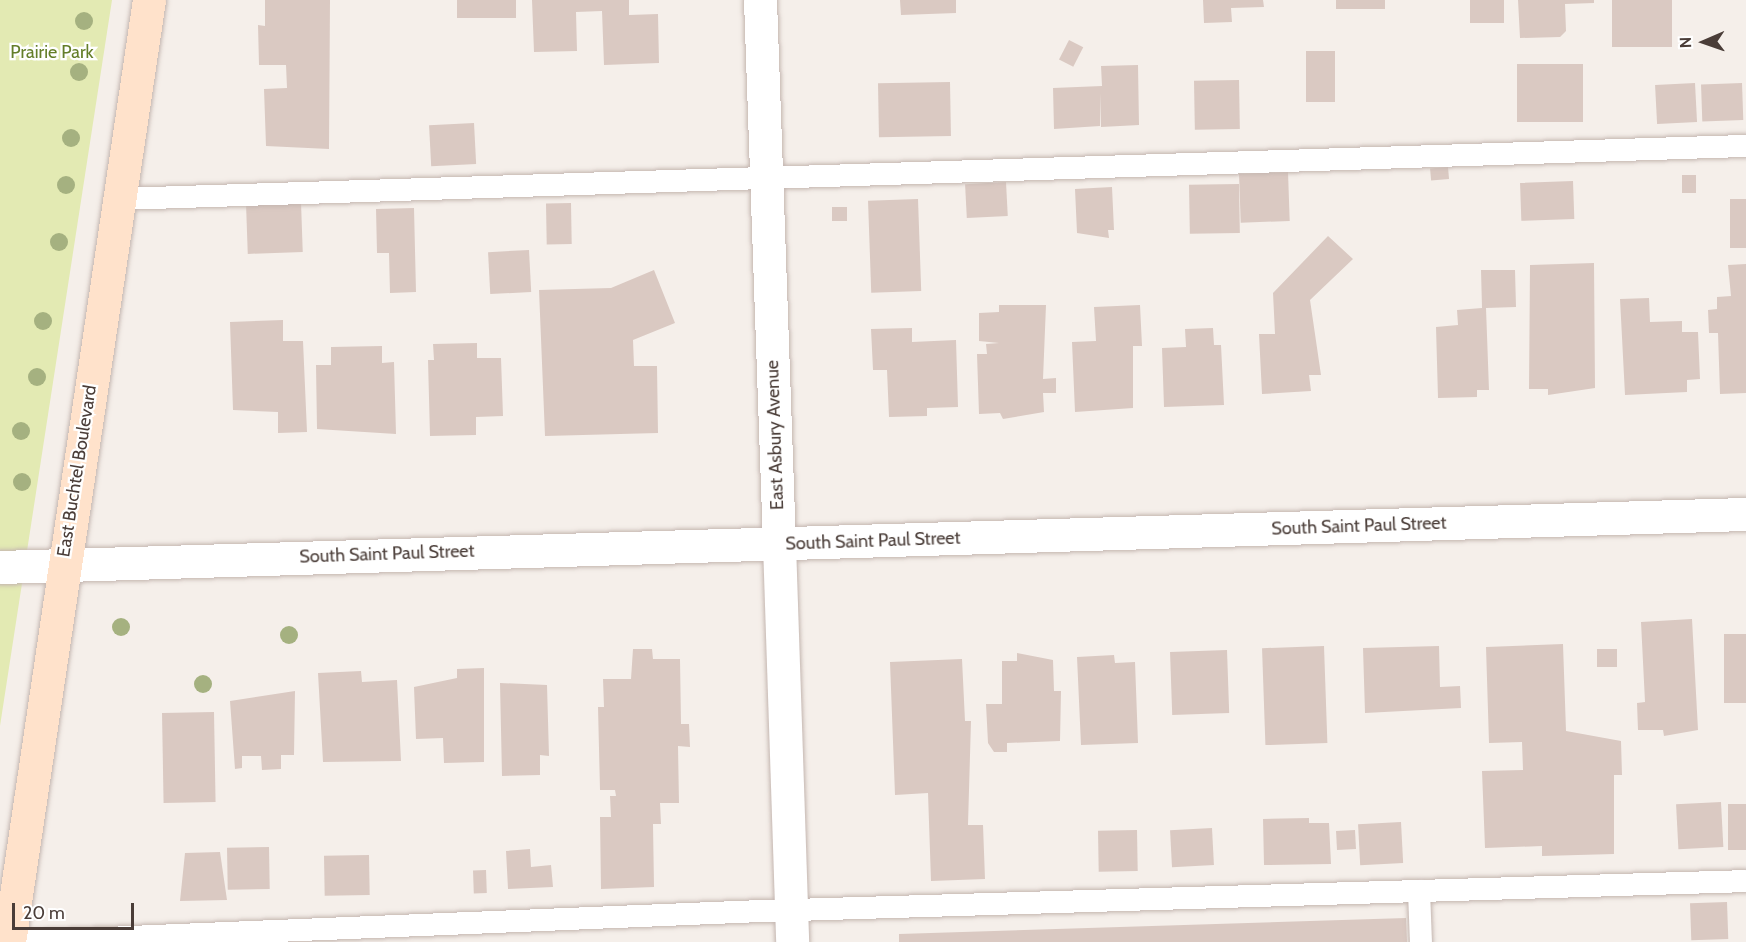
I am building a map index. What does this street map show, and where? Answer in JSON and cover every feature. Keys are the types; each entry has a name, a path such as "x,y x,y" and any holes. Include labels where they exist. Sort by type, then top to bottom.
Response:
{"main road":[{"name":"East Buchtel Boulevard","path":"9,942 63,564 149,0"}],"street":[{"name":"East Asbury Avenue","path":"760,0 792,942"},
{"name":"South Saint Paul Street","path":"0,567 1746,514"}],"lane":[{"path":"120,199 766,180 1746,146"},
{"path":"9,942 791,910 1746,881"},
{"path":"1419,891 1421,942"}],"green space":[{"name":"Prairie Park","path":"0,0 112,0 0,726"}],"building":[{"path":"265,0 330,0 329,149 266,146 264,89 287,88 286,65 259,65 258,25 265,26"},
{"path":"457,0 516,0 516,18 457,18"},
{"path":"532,0 629,0 629,15 658,14 659,63 604,65 602,11 576,12 577,51 534,52"},
{"path":"900,0 956,0 956,13 901,15"},
{"path":"1203,0 1263,0 1264,7 1231,8 1232,22 1204,23"},
{"path":"1336,0 1385,0 1385,9 1336,9"},
{"path":"1470,0 1504,0 1504,23 1470,23"},
{"path":"1518,0 1594,0 1594,3 1565,4 1566,31 1560,37 1520,38"},
{"path":"1612,0 1672,0 1672,47 1612,47"},
{"path":"1069,40 1083,47 1073,67 1059,60"},
{"path":"1306,51 1335,51 1335,102 1306,102"},
{"path":"1517,64 1583,64 1583,122 1517,122"},
{"path":"1138,65 1139,125 1101,127 1100,93 1100,126 1054,129 1053,88 1102,86 1101,66"},
{"path":"1239,80 1240,129 1195,130 1194,81"},
{"path":"950,82 951,136 879,137 878,83"},
{"path":"1695,83 1697,122 1657,124 1655,85"},
{"path":"1742,83 1743,120 1702,121 1701,84"},
{"path":"474,123 476,164 431,166 429,125"},
{"path":"1448,167 1449,179 1431,181 1430,169"},
{"path":"1288,172 1290,221 1241,223 1239,174"},
{"path":"1682,175 1696,175 1696,193 1682,193"},
{"path":"1573,181 1574,219 1521,221 1520,183"},
{"path":"1006,182 1008,216 967,218 965,184"},
{"path":"1239,184 1240,233 1190,234 1189,185"},
{"path":"1112,187 1114,230 1108,230 1109,238 1077,233 1075,189"},
{"path":"918,199 921,291 871,293 868,201"},
{"path":"1730,199 1746,199 1746,248 1730,248"},
{"path":"301,202 303,252 248,254 246,204"},
{"path":"546,203 571,203 572,244 547,244"},
{"path":"832,207 847,207 847,221 832,221"},
{"path":"414,208 416,292 390,293 389,253 377,253 376,209"},
{"path":"1328,236 1353,259 1310,300 1321,375 1309,375 1311,391 1262,394 1259,334 1275,334 1273,293"},
{"path":"529,250 531,292 490,294 488,252"},
{"path":"1594,263 1595,388 1548,395 1548,389 1529,389 1530,265"},
{"path":"1746,264 1746,393 1720,394 1718,333 1709,333 1708,310 1717,309 1717,297 1731,296 1728,265"},
{"path":"654,270 675,323 633,340 634,366 657,366 658,433 545,436 539,290 611,288"},
{"path":"1481,270 1515,270 1516,307 1486,308 1489,390 1477,390 1477,397 1438,398 1436,327 1458,325 1457,310 1482,308"},
{"path":"1649,298 1650,322 1682,321 1682,332 1698,332 1700,379 1687,380 1687,392 1625,395 1620,299"},
{"path":"999,305 1046,305 1043,379 1056,378 1056,393 1043,393 1044,412 1003,419 1000,413 979,414 977,354 987,354 986,344 999,343 979,341 979,313 999,312"},
{"path":"1140,305 1142,346 1133,346 1133,408 1075,412 1072,342 1096,341 1094,307"},
{"path":"283,320 283,341 303,341 307,432 278,433 278,412 233,410 230,322"},
{"path":"912,328 912,342 956,340 958,407 927,408 927,416 889,417 887,370 873,370 871,329"},
{"path":"1213,328 1214,345 1221,345 1224,405 1164,407 1162,348 1186,347 1185,329"},
{"path":"477,343 477,358 501,358 503,416 476,417 476,435 430,436 428,360 434,360 433,344"},
{"path":"382,346 382,363 394,362 396,434 317,429 316,365 331,365 331,347"},
{"path":"1692,619 1698,730 1664,736 1663,730 1638,730 1637,703 1645,702 1641,622"},
{"path":"1724,634 1746,634 1746,703 1724,703"},
{"path":"1563,644 1566,731 1621,741 1622,775 1614,775 1614,854 1542,856 1542,846 1485,848 1482,771 1523,770 1522,742 1489,743 1486,647"},
{"path":"1324,646 1327,743 1265,745 1262,648"},
{"path":"1439,646 1440,687 1460,686 1461,708 1365,713 1363,648"},
{"path":"633,649 652,649 653,659 680,659 681,724 689,724 690,747 678,746 679,803 660,803 661,824 653,824 654,887 601,889 600,817 611,817 610,796 616,796 615,790 600,790 598,707 604,707 603,679 631,679"},
{"path":"1597,649 1617,649 1617,667 1597,667"},
{"path":"1227,650 1229,713 1172,715 1170,652"},
{"path":"1017,653 1053,660 1054,691 1061,691 1060,741 1007,743 1007,752 994,752 988,743 986,704 1002,704 1002,661 1017,661"},
{"path":"1114,655 1115,663 1135,662 1138,743 1081,745 1077,657"},
{"path":"962,659 965,721 971,721 968,825 983,825 985,879 931,881 928,793 895,795 890,662"},
{"path":"484,668 484,762 444,763 443,738 416,739 414,687 457,678 457,669"},
{"path":"361,671 362,682 397,680 401,761 323,762 318,673"},
{"path":"500,683 547,685 549,756 540,755 540,775 502,776"},
{"path":"295,691 294,755 281,755 281,769 262,770 261,756 242,756 242,768 235,769 230,701"},
{"path":"214,712 216,802 164,803 162,713"},
{"path":"1721,802 1723,847 1678,849 1676,804"},
{"path":"1728,804 1746,804 1746,850 1728,850"},
{"path":"1309,818 1309,823 1329,823 1331,864 1264,865 1263,819"},
{"path":"1401,822 1403,863 1360,865 1358,824"},
{"path":"1212,828 1214,865 1172,867 1170,830"},
{"path":"1137,830 1138,871 1099,872 1098,831"},
{"path":"1355,830 1356,849 1337,850 1336,831"},
{"path":"269,847 270,889 228,890 227,848"},
{"path":"530,849 531,867 551,865 553,887 508,889 506,851"},
{"path":"220,852 227,900 180,901 185,853"},
{"path":"369,855 370,895 325,896 324,856"},
{"path":"473,870 486,870 487,893 474,893"},
{"path":"1727,902 1728,939 1691,940 1690,903"},
{"path":"1406,918 1407,942 899,942 899,934"}]}
